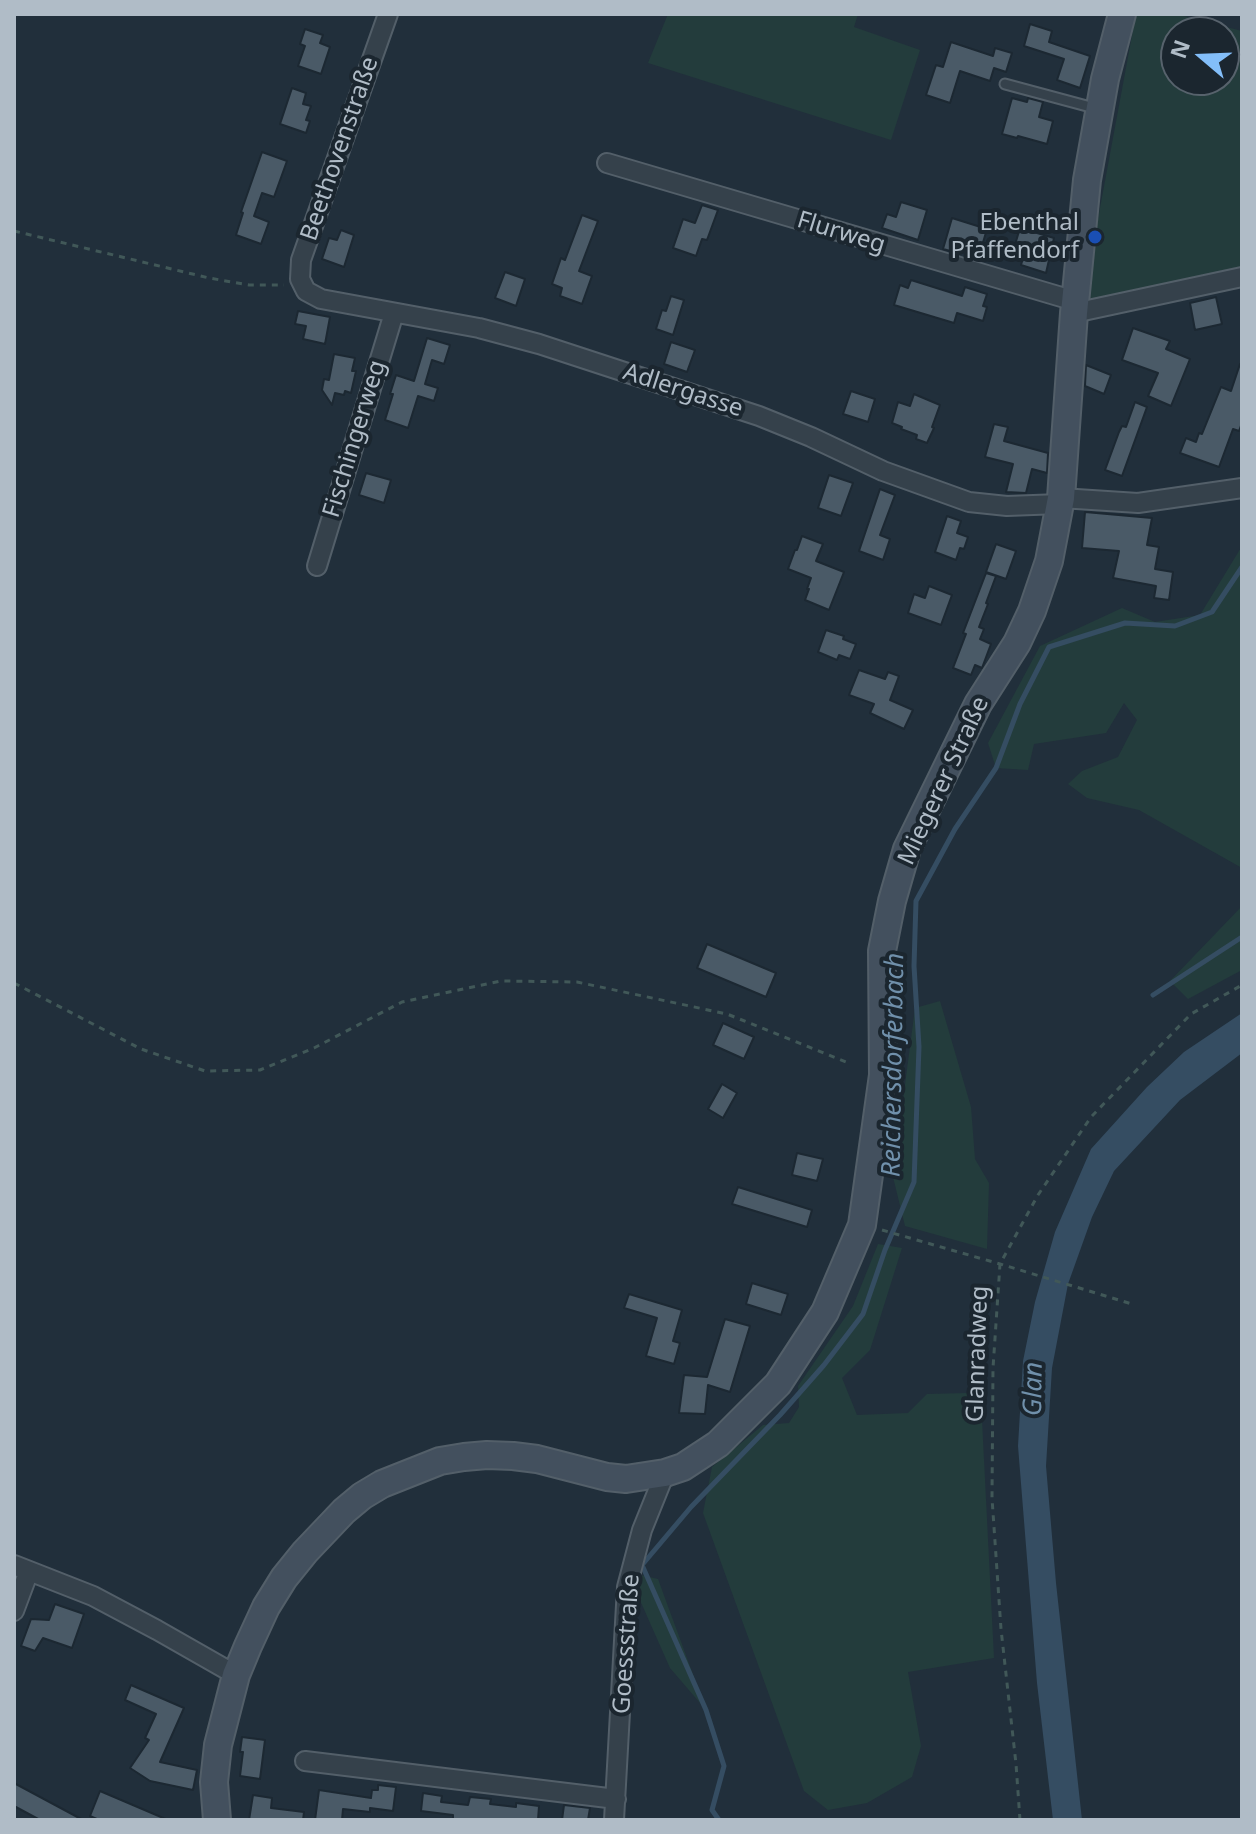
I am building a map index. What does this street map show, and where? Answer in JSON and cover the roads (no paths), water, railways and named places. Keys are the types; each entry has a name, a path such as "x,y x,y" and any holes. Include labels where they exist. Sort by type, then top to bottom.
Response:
{"main road":[{"name":"Miegerer Straße","path":"217,1820 214,1768 236,1675 266,1607 291,1569 344,1511 382,1484 440,1461 487,1455 537,1459 607,1477 644,1478 683,1467 718,1444 778,1384 825,1312 862,1225 883,1075 882,951 907,849 978,704 1017,643 1049,561 1061,501 1074,307 1087,180 1098,109 1122,14"}],"street":[{"name":"Beethovenstraße","path":"302,285 301,260 388,14"},
{"name":"Flurweg","path":"607,163 1074,307"},
{"path":"1074,307 1242,277"},
{"name":"Adlergasse","path":"302,285 306,291 321,299 479,328 539,344 759,416 883,471 969,502 1007,506 1061,501 1138,503 1242,488"},
{"name":"Fischingerweg","path":"317,566 394,313"},
{"name":"Goessstraße","path":"614,1820 627,1587 642,1530 665,1473"},
{"path":"14,1611 21,1568 93,1596 236,1675"},
{"path":"305,1761 616,1799"}],"lane":[{"path":"1005,84 1098,109"}],"water":[{"name":"Glan","path":"1242,1013 1242,1053 1180,1100 1114,1171 1092,1217 1068,1284 1052,1368 1046,1466 1082,1820 1053,1820 1037,1683 1018,1446 1023,1361 1035,1302 1055,1232 1091,1149 1147,1087 1184,1052"}],"waterway":[{"name":"Reichersdorferbach","path":"719,1820 712,1810 724,1766 706,1710 642,1565 691,1507 780,1415 863,1314 885,1250 914,1182 919,1047 914,966 916,901 955,829 996,768 1020,704 1049,647 1125,623 1175,626 1212,612 1242,567"},
{"path":"1153,995 1242,937"}],"place":[{"name":"Ebenthal Pfaffendorf","path":"1095,237"}]}
